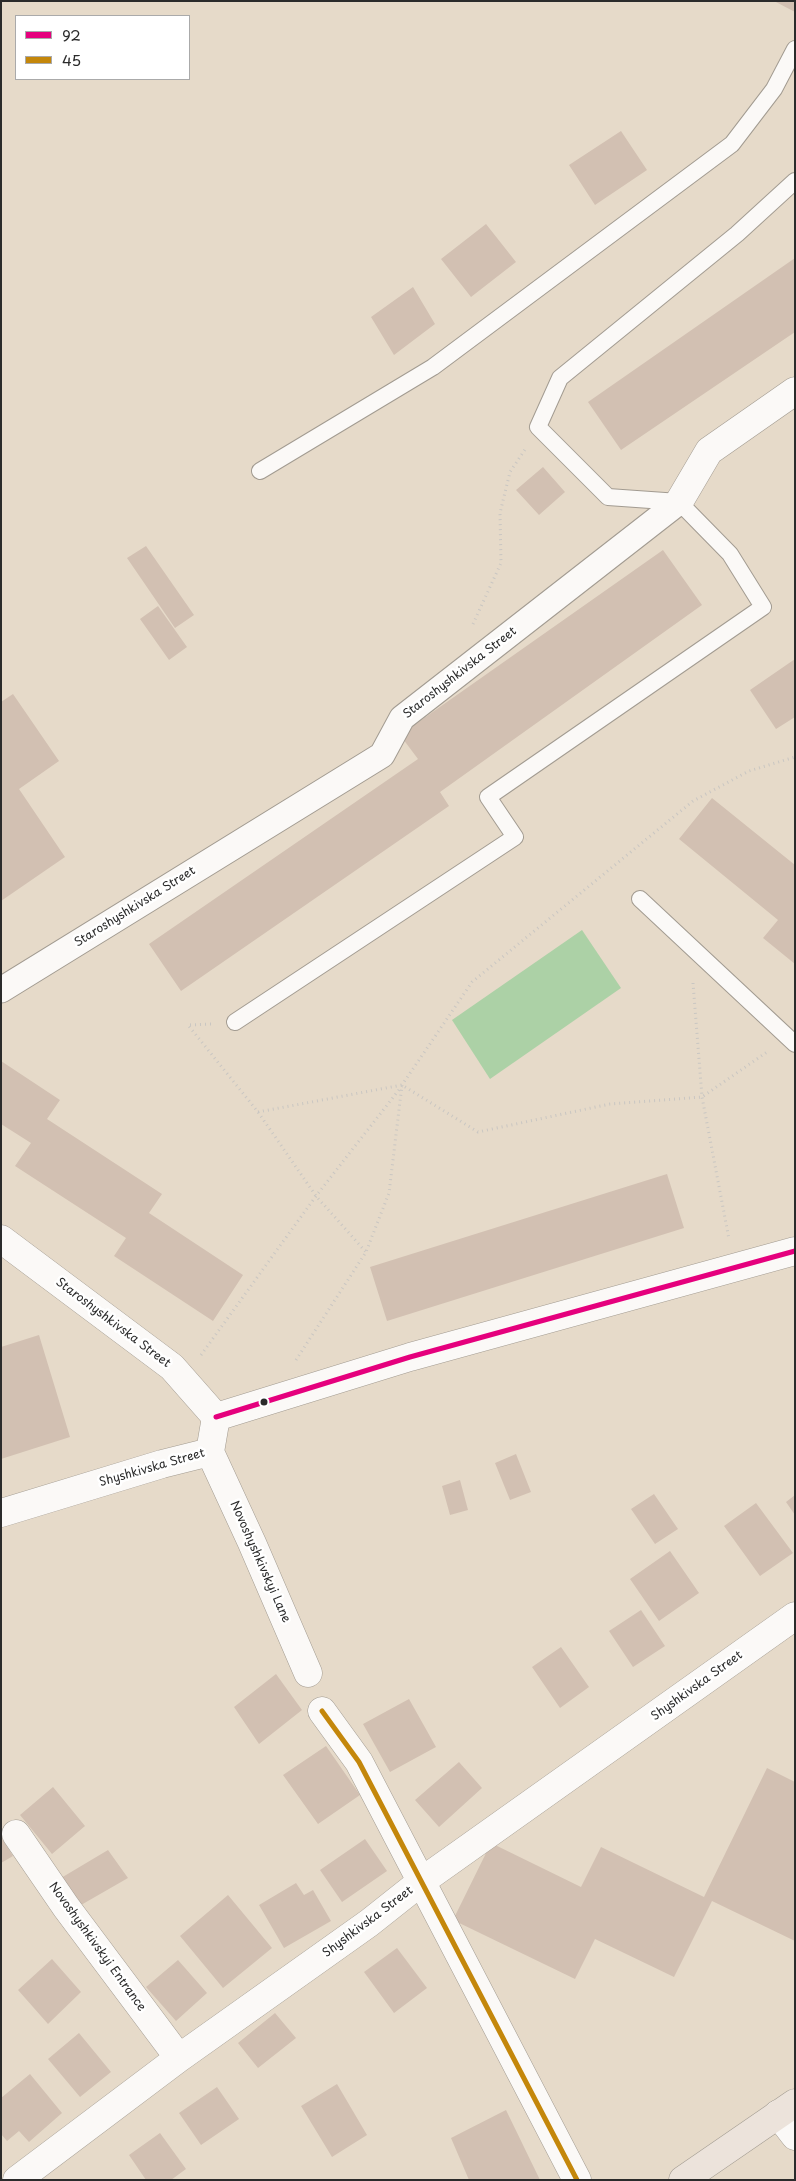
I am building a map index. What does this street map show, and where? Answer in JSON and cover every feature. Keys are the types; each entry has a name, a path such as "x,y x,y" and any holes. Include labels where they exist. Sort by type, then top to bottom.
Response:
{"main road":[{"path":"683,2180 786,2108"}],"street":[{"name":"Staroshyshkivska Street","path":"1,990 382,755 402,718 679,502 709,451 795,390"},
{"name":"Staroshyshkivska Street","path":"1,1239 172,1367 216,1417"},
{"path":"216,1417 410,1357 795,1252"},
{"name":"Shyshkivska Street","path":"1,1512 162,1464 210,1452 216,1417"},
{"name":"Novoshyshkivskyi Lane","path":"210,1452 252,1543 308,1673"},
{"name":"Shyshkivska Street","path":"17,2180 179,2058 368,1923 422,1881 795,1616"},
{"path":"322,1711 359,1762 577,2180"},
{"name":"Novoshyshkivskyi Entrance","path":"16,1834 66,1907 179,2058"},
{"path":"786,2108 795,2136"}],"lane":[{"path":"260,471 433,367 732,144 774,89 795,49"},
{"path":"234,1022 516,837 488,797 763,608 730,554 679,502 608,497 538,427 560,378 737,234 795,181"},
{"path":"640,899 791,1040"}],"path":[{"path":"472,625 501,563 500,512 510,472 538,427"},
{"path":"183,1380 316,1196 402,1085 472,982 693,801 750,771 795,757"},
{"path":"690,945 702,1097 735,1268"},
{"path":"234,1022 188,1025 258,1112 316,1196 366,1252"},
{"path":"258,1112 402,1085 478,1132 610,1104 702,1097 791,1040"},
{"path":"293,1366 366,1252 388,1193 402,1085"}],"green space":[{"path":"582,930 621,988 490,1079 452,1020"}],"building":[{"path":"774,1 795,1 795,12"},
{"path":"621,131 647,170 595,205 569,165"},
{"path":"486,224 516,262 471,297 441,259"},
{"path":"795,258 795,332 621,450 588,402"},
{"path":"413,287 435,324 394,355 371,317"},
{"path":"543,467 565,492 539,515 516,490"},
{"path":"146,546 194,615 175,628 127,558"},
{"path":"663,550 702,605 440,792 449,806 181,991 149,944 418,759 400,735"},
{"path":"158,606 187,647 169,660 140,619"},
{"path":"795,659 795,717 776,729 750,690"},
{"path":"13,694 59,761 19,789 65,857 1,901 1,702"},
{"path":"712,798 795,865 795,964 763,938 778,920 679,839"},
{"path":"1,1061 60,1100 47,1119 162,1194 149,1213 243,1275 213,1321 114,1256 126,1238 15,1166 31,1143 1,1124"},
{"path":"667,1174 684,1228 387,1321 370,1267"},
{"path":"39,1335 70,1437 1,1459 1,1347"},
{"path":"516,1454 531,1492 510,1500 495,1463"},
{"path":"460,1480 468,1510 450,1515 442,1486"},
{"path":"654,1494 678,1529 655,1544 631,1509"},
{"path":"795,1495 795,1515 786,1502"},
{"path":"756,1503 793,1553 760,1576 724,1526"},
{"path":"670,1551 699,1593 659,1621 630,1579"},
{"path":"641,1610 665,1646 633,1667 609,1631"},
{"path":"561,1647 589,1687 560,1708 532,1667"},
{"path":"276,1674 302,1710 259,1744 234,1707"},
{"path":"409,1699 436,1747 390,1772 363,1724"},
{"path":"326,1746 360,1795 318,1824 283,1775"},
{"path":"459,1762 482,1788 439,1827 415,1800"},
{"path":"767,1768 795,1782 795,1941 712,1901 674,1977 595,1939 575,1979 453,1920 491,1843 581,1887 601,1847 704,1897"},
{"path":"53,1787 85,1826 52,1854 20,1815"},
{"path":"1,1837 13,1856 1,1863"},
{"path":"365,1839 387,1871 342,1902 320,1870"},
{"path":"108,1850 128,1878 81,1905 61,1878"},
{"path":"296,1883 304,1895 313,1890 331,1921 284,1948 259,1905"},
{"path":"228,1895 272,1948 223,1988 180,1936"},
{"path":"397,1948 427,1988 394,2013 364,1972"},
{"path":"52,1959 81,1992 48,2024 18,1990"},
{"path":"178,1960 207,1993 176,2021 146,1987"},
{"path":"275,2013 296,2038 258,2068 238,2043"},
{"path":"79,2033 111,2072 80,2097 48,2059"},
{"path":"30,2074 62,2113 29,2142 19,2131 7,2141 1,2134 1,2098"},
{"path":"337,2084 367,2135 332,2157 301,2106"},
{"path":"217,2087 239,2119 201,2145 179,2113"},
{"path":"506,2110 540,2180 469,2180 451,2138"},
{"path":"160,2133 186,2169 171,2180 146,2180 129,2155"}],"transit line":[{"name":"92","path":"216,1417 410,1357 795,1251"},
{"name":"45","path":"322,1711 359,1762 577,2180"}]}
